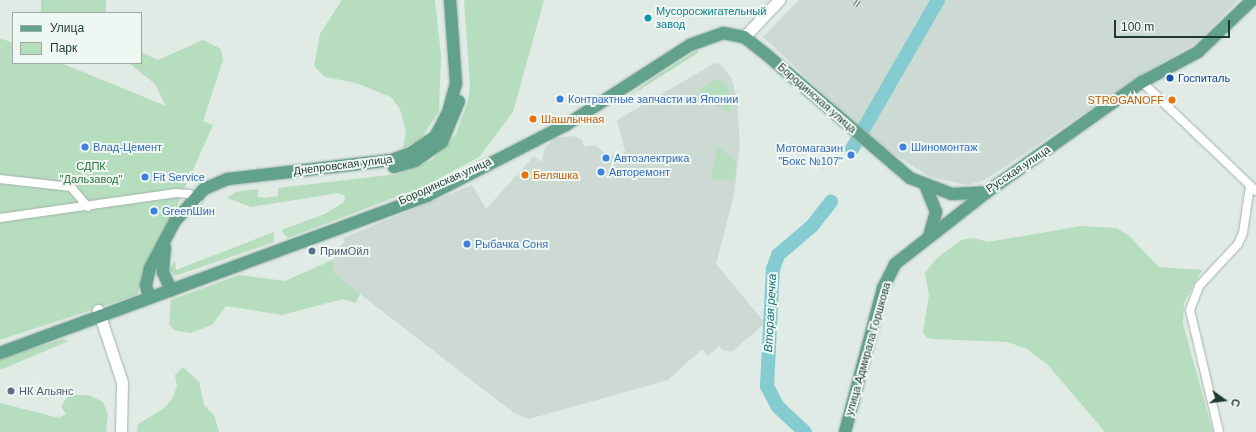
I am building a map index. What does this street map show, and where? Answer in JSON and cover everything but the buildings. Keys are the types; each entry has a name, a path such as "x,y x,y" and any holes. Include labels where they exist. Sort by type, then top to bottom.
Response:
{"main road":[{"name":"Днепровская улица","path":"149,296 146,276 170,229 196,198 222,180 392,160 411,153 435,137 448,113 456,83 450,0"},
{"name":"Днепровская улица","path":"170,288 162,262 166,246 196,198 229,185 398,166 428,153 449,131 460,100 462,84 456,0"},
{"path":"746,35 779,0"},
{"name":"Русская улица","path":"866,141 904,174 926,187 967,195 987,192 1142,82 1198,52 1252,0"},
{"name":"Бородинская улица","path":"100,313 434,193 573,122 690,45 724,33 746,35 866,141"},
{"path":"926,187 936,212 929,236"},
{"name":"улица Адмирала Горшкова","path":"844,432 888,277 896,264 929,236 987,192"},
{"path":"0,346 100,313"},
{"path":"0,353 100,313"},
{"path":"100,313 122,382 122,432"}],"street":[{"path":"1142,82 1253,188 1243,232 1238,244 1199,286 1190,310 1219,432"},
{"path":"0,179 71,187 88,207"},
{"path":"0,218 176,194 196,198"}],"shaded area":[{"path":"799,0 1238,0 1198,42 1144,73 985,180 968,185 930,177 875,142 763,37"},
{"path":"715,63 720,64 731,77 737,99 740,144 734,195 716,264 765,323 733,351 724,351 719,346 708,356 702,349 668,380 529,419 514,413 333,273 332,260 339,255 335,250 345,242 343,238 472,185 486,209 534,156 542,162 545,148 555,138 575,136 582,140 584,147 595,145 606,154 621,157 625,151 617,120"}],"green space":[{"path":"41,0 106,0 106,12 41,12"},
{"path":"342,0 435,0 441,56 439,111 421,139 403,148 406,132 400,109 391,97 356,83 325,77 314,66 320,34"},
{"path":"464,0 544,0 513,112 479,157 425,186 288,238 281,230 325,214 344,202 345,196 338,193 251,207 227,198 236,192 258,189 258,197 265,198 278,196 278,188 398,174 432,160 456,134 468,101 470,85"},
{"name":"СДПК \"Дальзавод\"","path":"0,38 12,43 12,64 63,64 166,106 155,84 130,64 142,64 142,52 158,60 203,40 221,49 223,60 203,121 213,125 137,295 0,340"},
{"path":"697,50 698,53 625,99 650,80"},
{"path":"714,80 723,81 729,89 732,104 730,112 709,102 701,92 700,89"},
{"path":"718,146 736,161 736,172 732,180 710,179"},
{"path":"1081,226 1116,228 1128,235 1159,267 1202,270 1184,303 1183,324 1213,432 1105,432 1048,365 1027,349 1008,342 927,338 923,332 929,295 925,273 936,259 961,240 974,238 988,242"},
{"path":"274,232 274,242 175,276 169,270 175,261 176,270"},
{"path":"332,260 334,273 360,294 356,303 343,299 282,315 226,306 212,325 190,333 174,330 169,324 171,300 239,275 285,281"},
{"path":"63,339 69,341 0,370 0,358"},
{"path":"183,367 199,382 204,405 214,415 219,432 137,432 138,424 163,409 172,399 177,386 175,375"},
{"path":"69,395 89,395 103,402 108,414 106,432 0,432 0,403 59,418 66,414 61,406"}],"waterway":[{"name":"Вторая речка","path":"852,149 938,0"},
{"name":"Вторая речка","path":"805,432 778,407 767,386 773,269 778,255 812,226 831,202"}],"railway":[{"path":"855,6 859,0"}],"place":[{"name":"Мусоросжигательный завод","path":"648,18"},
{"name":"Госпиталь","path":"1170,78"},
{"name":"Контрактные запчасти из Японии","path":"560,99"},
{"name":"STROGANOFF","path":"1172,100"},
{"name":"Шашлычная","path":"533,119"},
{"name":"Влад-Цемент","path":"85,147"},
{"name":"Шиномонтаж","path":"903,147"},
{"name":"Мотомагазин \"Бокс №107\"","path":"851,155"},
{"name":"Автоэлектрика","path":"606,158"},
{"name":"Авторемонт","path":"601,172"},
{"name":"Беляшка","path":"525,175"},
{"name":"Fit Service","path":"145,177"},
{"name":"GreenШин","path":"154,211"},
{"name":"Рыбачка Соня","path":"467,244"},
{"name":"ПримОйл","path":"312,251"},
{"name":"НК Альянс","path":"11,391"}]}
